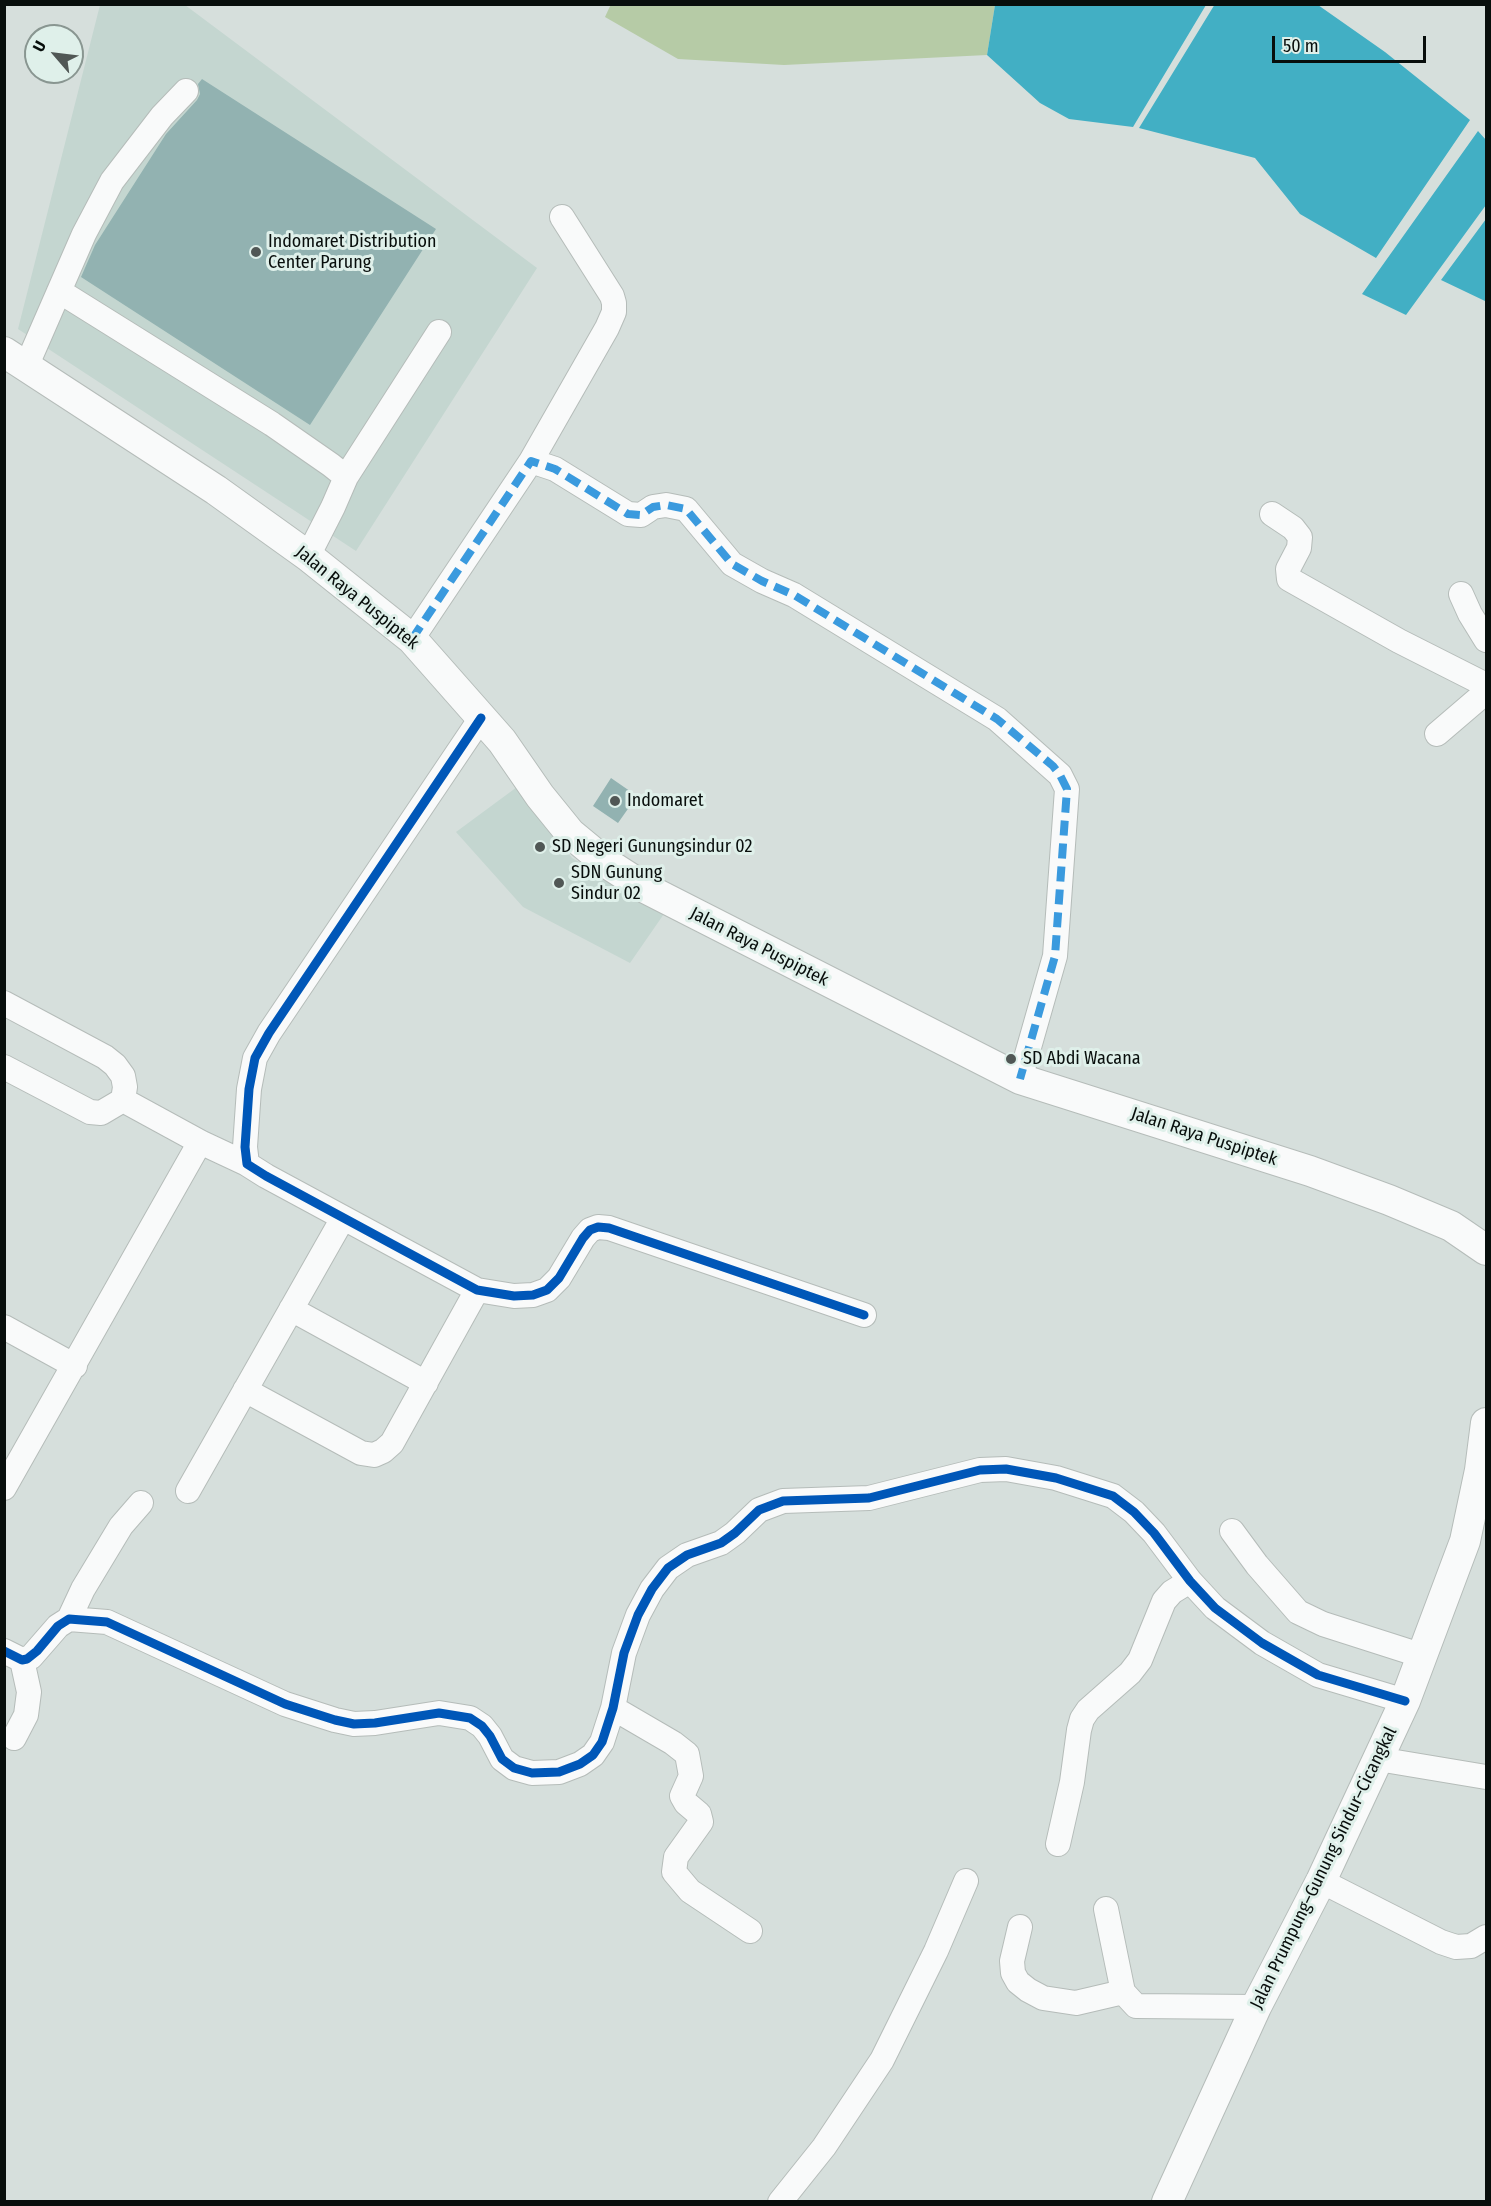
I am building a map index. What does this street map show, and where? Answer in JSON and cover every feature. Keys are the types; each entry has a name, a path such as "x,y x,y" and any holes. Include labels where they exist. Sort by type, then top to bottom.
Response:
{"main road":[{"name":"Jalan Raya Puspiptek","path":"15,359 216,490 308,556 412,639 502,741 540,796 570,833 605,862 647,889 1020,1079 1299,1168 1389,1200 1451,1226 1486,1250"},
{"name":"Jalan Prumpung–Gunung Sindur–Cicangkal","path":"1167,2202 1256,2007 1321,1881 1406,1701 1465,1540 1479,1480 1486,1423"}],"street":[{"path":"15,359 59,291 84,234 112,181 162,116 186,91"},
{"path":"412,639 531,461 614,312 612,296 562,217"},
{"path":"59,291 272,424 346,477"},
{"path":"308,556 346,477 439,332"},
{"path":"531,461 555,470 628,514 641,515 653,507 666,505 686,509 732,564 794,595 997,719 1060,775 1066,789 1055,956 1020,1079"},
{"path":"1272,514 1293,528 1300,537 1299,548 1288,569 1289,579 1399,642 1486,685"},
{"path":"1461,594 1486,640"},
{"path":"1437,734 1486,692"},
{"path":"248,1164 245,1147 249,1089 255,1058 269,1033 481,718"},
{"path":"4,1004 105,1057 115,1065 123,1076 125,1087 123,1100"},
{"path":"4,1067 90,1112 101,1113 123,1100"},
{"path":"123,1100 200,1142 248,1164 266,1176 477,1290 514,1296 533,1295 548,1290 559,1278 583,1238 590,1230 598,1227 609,1228 864,1315"},
{"path":"4,1488 200,1142"},
{"path":"188,1491 343,1218"},
{"path":"245,1390 362,1453 374,1455 392,1443 477,1290"},
{"path":"291,1310 426,1383"},
{"path":"4,1327 75,1366"},
{"path":"69,1619 107,1622 285,1704 335,1720 354,1724 375,1723 439,1713 470,1718 482,1726 502,1759 514,1768 532,1773 558,1772 580,1764 593,1755 602,1742 613,1708 624,1653 638,1615 668,1568 687,1555 721,1543 759,1510 783,1501 869,1498 980,1470 1006,1469 1074,1483 1113,1496 1134,1512 1154,1533 1190,1581 1215,1608 1262,1643 1318,1675 1406,1701"},
{"path":"14,1738 26,1715 29,1692 13,1655 31,1656 58,1626 69,1619 83,1589 121,1526 141,1503"},
{"path":"1232,1531 1257,1565 1298,1612 1323,1624 1423,1656"},
{"path":"1058,1844 1072,1782 1082,1719 1088,1710 1130,1673 1140,1660 1164,1601 1172,1592 1190,1581"},
{"path":"613,1708 673,1743 687,1754 691,1776 682,1796 686,1803 699,1814 701,1822 676,1857 674,1872 690,1891 750,1931"},
{"path":"1378,1759 1486,1777"},
{"path":"780,2202 824,2147 882,2060 936,1951 966,1881"},
{"path":"1321,1881 1449,1945 1471,1946 1486,1937"},
{"path":"1106,1909 1123,1992 1136,2006 1256,2007"},
{"path":"1020,1927 1012,1961 1018,1982 1028,1990 1049,2000 1077,2003 1123,1992"}],"shaded area":[{"path":"100,5 185,5 537,268 356,551 18,329 80,84 84,84 84,68"},
{"name":"SDN Gunung Sindur 02","path":"517,787 572,858 666,911 630,963 523,907 456,832"}],"green space":[{"path":"611,4 995,5 987,55 784,65 678,59 605,17"}],"water":[{"path":"995,4 1206,5 1133,127 1069,119 1040,103 987,55"},
{"path":"1215,4 1318,5 1385,52 1470,120 1376,258 1300,214 1255,158 1139,128"},
{"path":"1478,131 1486,140 1486,205 1406,315 1362,294"},
{"path":"1486,219 1486,300 1485,301 1441,280"}],"building":[{"name":"Indomaret Distribution Center Parung","path":"202,79 436,229 310,425 81,277 95,245 166,134 197,100 200,94 198,84"},
{"name":"Indomaret","path":"611,778 637,796 618,823 593,806"}],"marked path":[{"path":"412,639 531,461 555,469 628,514 641,515 653,507 666,505 686,509 732,564 794,595 997,719 1053,766 1067,789 1055,956 1020,1079"}],"cycle path":[{"path":"481,718 269,1033 255,1058 249,1089 245,1147 247,1164 477,1290 514,1296 533,1295 547,1290 559,1278 583,1238 590,1230 598,1227 609,1228 864,1315"},
{"path":"4,1651 22,1660 27,1659 37,1651 58,1626 69,1619 107,1622 285,1704 335,1720 354,1724 375,1723 439,1713 470,1718 482,1726 502,1759 514,1768 532,1773 559,1772 580,1764 593,1755 602,1742 613,1708 624,1653 638,1615 652,1589 668,1568 687,1555 721,1543 759,1510 783,1501 869,1498 980,1470 1006,1469 1056,1478 1113,1496 1134,1512 1154,1533 1190,1581 1215,1608 1262,1643 1318,1675 1405,1701"}],"place":[{"name":"Indomaret Distribution Center Parung","path":"256,252"},
{"name":"Indomaret","path":"615,801"},
{"name":"SD Negeri Gunungsindur 02","path":"540,847"},
{"name":"SDN Gunung Sindur 02","path":"559,883"},
{"name":"SD Abdi Wacana","path":"1011,1059"}]}
